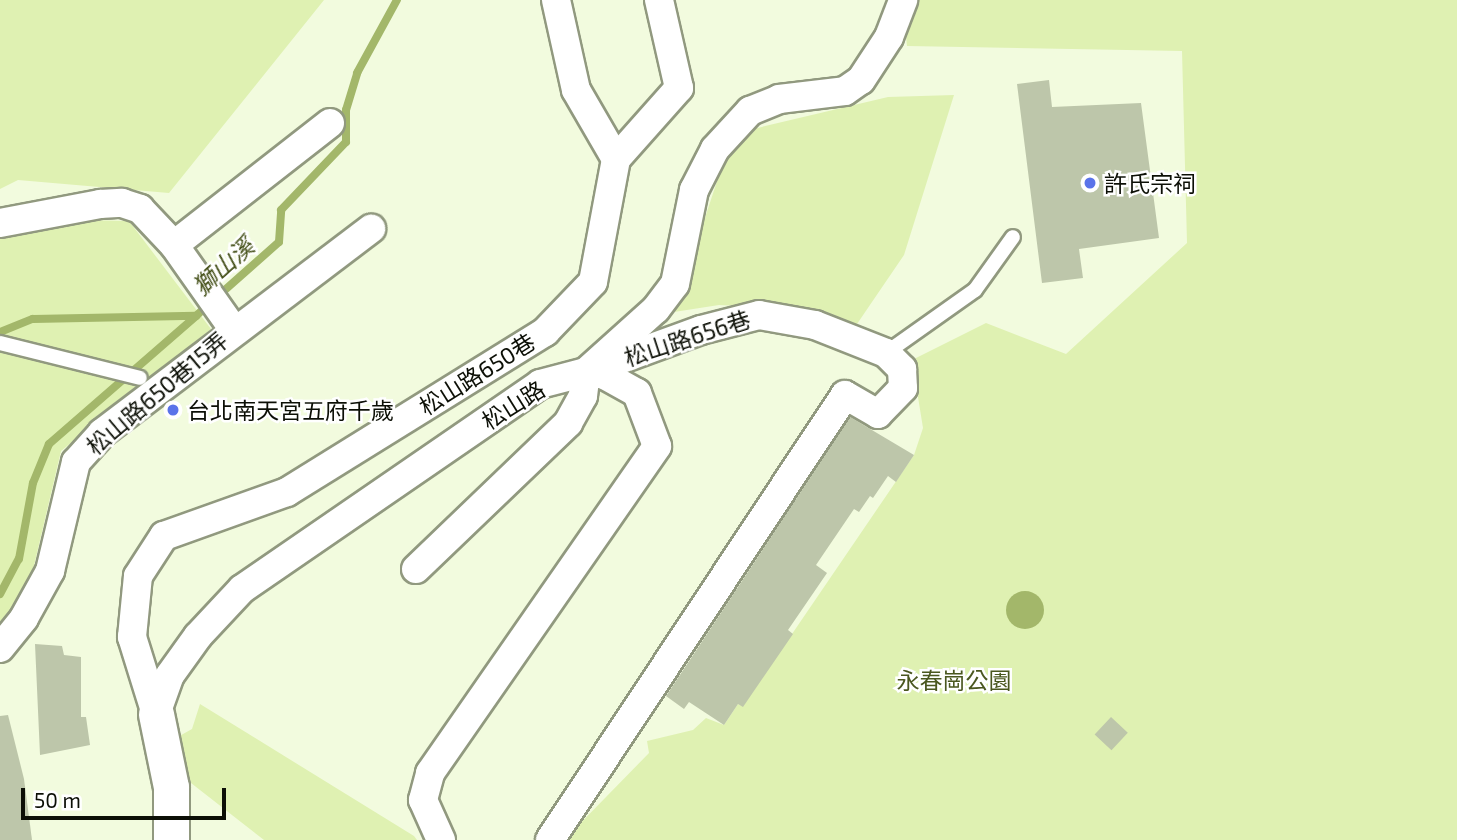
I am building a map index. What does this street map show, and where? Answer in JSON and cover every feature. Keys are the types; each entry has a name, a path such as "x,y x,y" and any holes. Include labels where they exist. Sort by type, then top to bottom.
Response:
{"street":[{"path":"556,0 576,90 616,159 679,88 659,0"},
{"name":"松山路","path":"156,714 170,675 198,636 242,589 540,384 586,372 640,322 675,284 694,190 715,149 750,111 779,99 845,91 861,80 889,37 903,0"},
{"path":"174,245 330,123"},
{"name":"松山路650巷","path":"156,714 132,638 138,576 164,536 287,492 545,332 593,282 616,159"},
{"path":"0,223 19,216 122,203 140,209 174,245 234,330"},
{"name":"松山路650巷15弄","path":"0,648 24,618 50,571 76,462 149,385 234,330 371,229"},
{"name":"松山路656巷","path":"586,372 759,315 816,326 886,353"},
{"path":"637,393 635,354 640,322"},
{"path":"550,840 845,395 878,414 903,388 902,369 886,353"},
{"path":"416,569 568,423 583,396 586,372"},
{"name":"松山路656巷","path":"441,840 423,800 430,773 657,446 637,393 605,375 586,372"},
{"path":"156,714 171,787 171,840"}],"lane":[{"path":"886,353 975,290 1013,237"},
{"path":"0,343 149,385"}],"green space":[{"path":"0,0 324,0 169,193 18,180 0,189"},
{"name":"永春崗公園","path":"902,0 1457,0 1457,840 564,840 649,753 647,741 693,730 706,718 724,725 738,704 743,706 914,455 923,428 912,360 986,323 1066,354 1187,243 1182,51 907,46"},
{"path":"954,95 904,255 857,324 797,309 719,305 674,312 723,163 753,129 888,97"},
{"path":"31,219 129,221 211,329 61,451 33,570 20,601 0,625 0,232"},
{"path":"200,704 417,840 264,840 191,783 174,739 192,729"}],"shaded area":[{"path":"1025,591 1038,597 1044,610 1038,623 1025,629 1012,623 1006,610 1012,597"}],"building":[{"name":"許氏宗祠","path":"1049,80 1052,107 1141,103 1159,238 1079,249 1083,278 1042,283 1017,84"},
{"path":"850,417 914,455 896,482 888,476 873,498 870,496 859,512 854,509 816,565 827,573 788,630 793,634 743,707 738,704 724,725 689,702 684,709 666,696"},
{"path":"35,644 62,646 64,655 81,657 81,717 86,717 90,745 40,755"},
{"path":"8,715 24,779 32,840 0,840 0,716"},
{"path":"1111,717 1128,733 1111,750 1095,735"}],"waterway":[{"name":"獅山溪","path":"218,296 279,242 281,210 346,142 346,110 357,73 397,0"},
{"name":"獅山溪","path":"0,332 33,319 196,316 208,305"},
{"path":"0,594 19,559 33,483 49,444 196,316"}],"place":[{"name":"許氏宗祠","path":"1090,183"},
{"name":"台北南天宮五府千歲","path":"173,410"}]}
